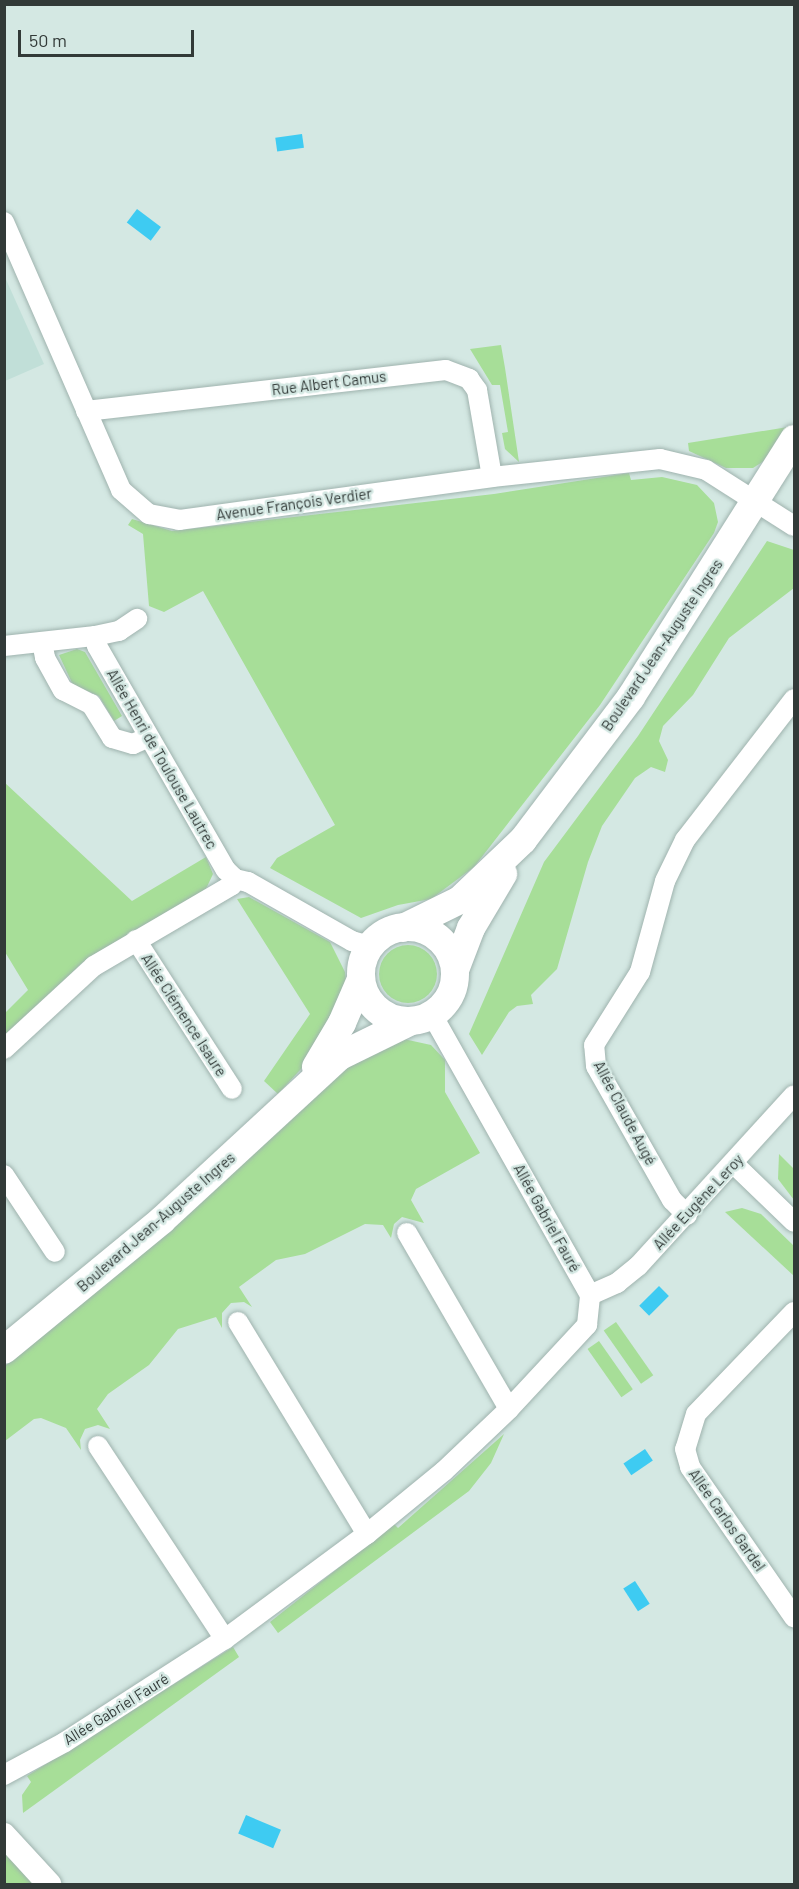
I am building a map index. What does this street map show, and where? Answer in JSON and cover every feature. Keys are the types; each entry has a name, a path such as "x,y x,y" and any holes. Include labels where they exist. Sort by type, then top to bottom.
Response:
{"main road":[{"name":"Boulevard Jean-Auguste Ingres","path":"455,970 483,905 520,844 631,697 795,439"},
{"name":"Boulevard Jean-Auguste Ingres","path":"403,928 460,900 520,844"},
{"path":"403,928 422,930 439,939 450,953 455,970 450,997 420,1018 387,1017 377,1010 361,979 370,946 385,933 403,928"},
{"name":"Boulevard Jean-Auguste Ingres","path":"301,1088 330,1045 361,979"},
{"name":"Boulevard Jean-Auguste Ingres","path":"4,1350 171,1212 301,1088 340,1056 420,1018"}],"street":[{"name":"Avenue François Verdier","path":"4,222 124,495 142,510 172,519 492,477 671,459 706,470 756,502"},
{"name":"Rue Albert Camus","path":"86,411 446,370 469,379 477,390 492,477"},
{"path":"756,502 795,526"},
{"path":"4,646 119,632 137,619"},
{"name":"Allée Henri de Toulouse Lautrec","path":"94,636 149,737 222,862 235,879"},
{"path":"42,642 45,658 63,690 91,704 112,738 128,744 149,737"},
{"name":"Allée Claude Augé","path":"687,1215 672,1200 596,1066 594,1045 640,972 665,880 685,840 795,699"},
{"path":"4,1049 81,977 136,940 232,885 235,879 248,882 352,941 370,946"},
{"name":"Allée Clémence Isaure","path":"136,940 232,1089"},
{"name":"Allée Gabriel Fauré","path":"4,1775 94,1724 225,1640 368,1534 444,1471 509,1409 584,1331 591,1313 590,1295 420,1018"},
{"name":"Allée Eugène Leroy","path":"590,1295 627,1275 687,1215 795,1095"},
{"path":"734,1164 795,1222"},
{"path":"4,1175 55,1252"},
{"path":"407,1233 509,1409"},
{"name":"Allée Carlos Gardel","path":"795,1312 696,1414 685,1449 690,1467 795,1617"},
{"path":"238,1322 368,1534"},
{"path":"98,1446 225,1640"},
{"path":"4,1835 49,1884"}],"shaded area":[{"path":"4,275 44,364 5,381 4,381"}],"green space":[{"path":"501,345 519,462 505,449 502,433 508,432 500,385 492,385 470,349"},
{"path":"788,427 764,461 753,468 726,468 689,451 688,443"},
{"path":"629,473 631,480 662,477 697,485 714,503 718,522 714,533 600,705 474,867 431,899 398,905 361,918 270,868 277,858 335,825 203,591 164,612 149,606 143,534 128,525 132,519 172,531 494,494"},
{"path":"767,541 794,550 794,588 729,638 693,695 663,726 659,741 668,760 665,772 651,767 635,778 602,826 588,862 557,969 531,995 533,1004 517,1006 509,1012 482,1055 469,1034 544,862 638,736"},
{"path":"77,649 85,652 122,716 114,721 99,696 73,685 59,655"},
{"path":"4,782 132,901 206,857 213,874 205,891 82,963 5,1037 5,1013 28,990 5,952"},
{"path":"249,897 330,942 345,972 346,982 312,1057 278,1094 264,1081 310,1014 237,899"},
{"path":"408,945 419,947 429,953 435,963 437,974 435,985 429,995 419,1001 408,1003 397,1001 387,995 381,985 379,974 381,963 387,953 397,947"},
{"path":"399,1038 431,1045 445,1060 445,1092 480,1153 416,1189 411,1200 424,1223 402,1217 394,1224 391,1238 383,1225 365,1224 305,1254 276,1260 239,1287 252,1307 244,1302 231,1303 222,1313 222,1328 216,1317 178,1329 149,1365 108,1394 97,1409 110,1429 98,1425 85,1429 80,1440 81,1450 66,1428 41,1418 34,1419 5,1441 5,1366 173,1227 336,1071"},
{"path":"779,1154 794,1169 794,1200 778,1179"},
{"path":"742,1208 761,1214 794,1246 794,1276 725,1212"},
{"path":"616,1322 653,1375 641,1384 604,1331"},
{"path":"599,1341 633,1389 621,1397 588,1349"},
{"path":"504,1434 491,1463 469,1491 278,1633 270,1622 394,1524 398,1528"},
{"path":"233,1647 239,1657 23,1813 22,1795 31,1782 27,1776"},
{"path":"5,1853 35,1884 5,1884"}],"water":[{"path":"302,134 304,148 277,152 275,138"},
{"path":"137,209 161,227 151,241 127,223"},
{"path":"659,1286 669,1296 649,1316 639,1306"},
{"path":"645,1449 653,1461 631,1475 623,1464"},
{"path":"635,1581 650,1604 638,1611 623,1589"},
{"path":"246,1815 281,1830 273,1848 238,1833"}]}
